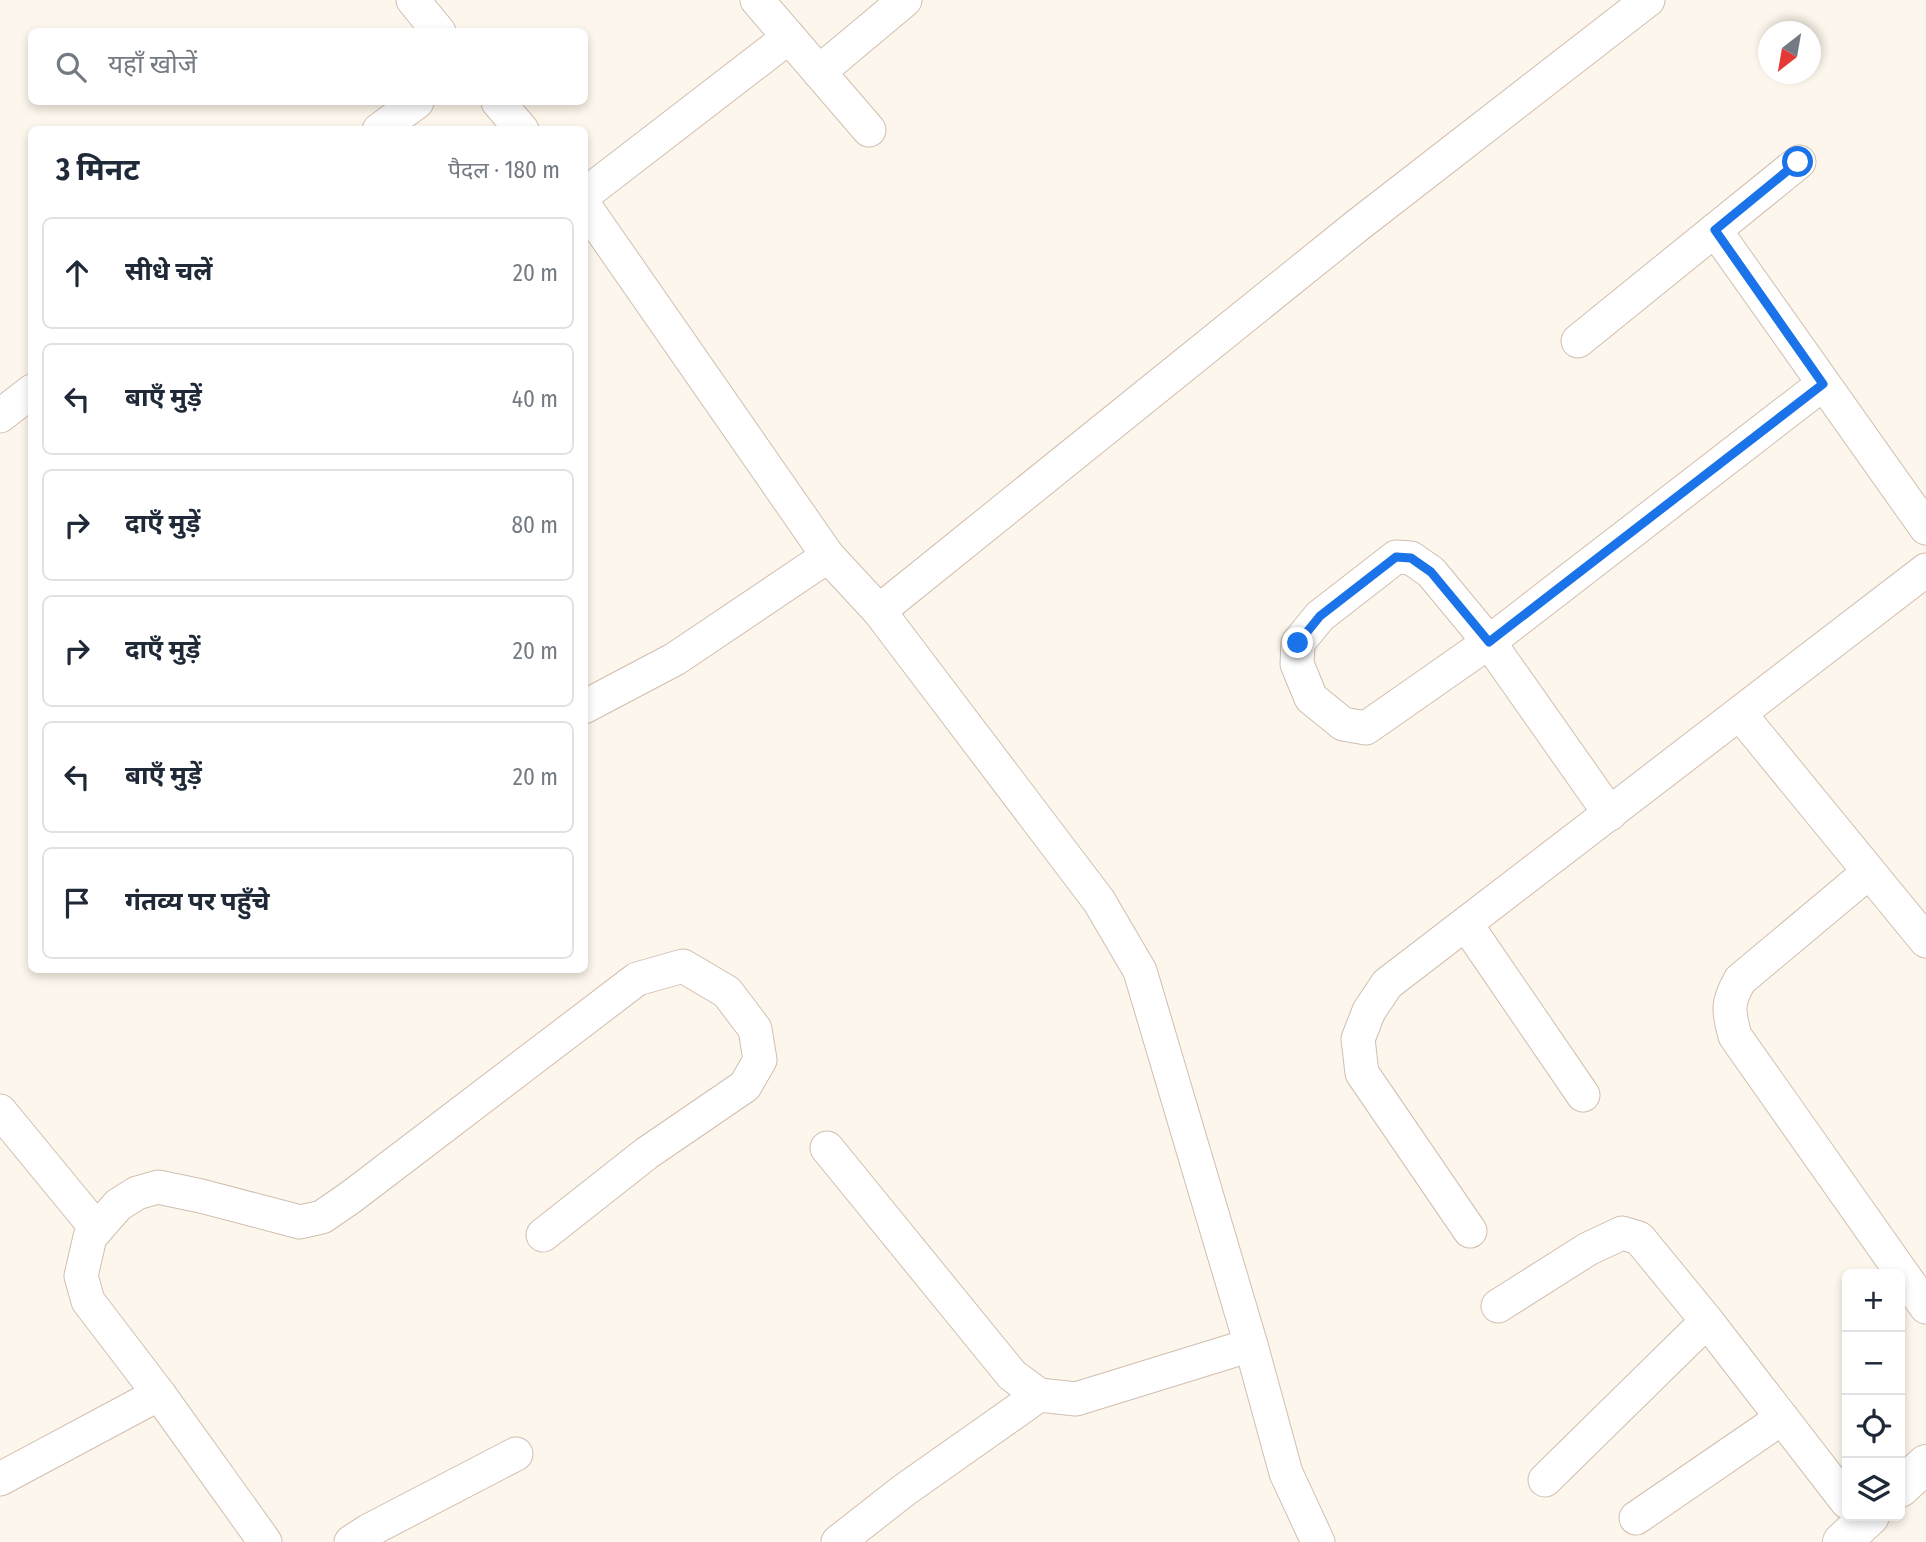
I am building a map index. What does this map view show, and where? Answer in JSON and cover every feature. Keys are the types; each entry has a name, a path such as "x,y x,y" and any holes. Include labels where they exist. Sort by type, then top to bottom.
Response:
{"street":[{"path":"413,0 436,28"},
{"path":"757,0 869,130"},
{"path":"819,72 905,0"},
{"path":"879,611 1358,225 1608,13 1648,0"},
{"path":"588,192 789,37"},
{"path":"384,126 413,105"},
{"path":"501,105 519,126"},
{"path":"1578,341 1798,162"},
{"path":"588,211 828,556 879,611 1099,901 1140,971 1251,1345 1286,1473 1318,1542"},
{"path":"1715,230 1926,528"},
{"path":"1610,814 1489,642 1431,572 1411,558 1396,557 1320,616 1298,643 1297,664 1311,698 1343,724 1366,728 1489,642 1823,384"},
{"path":"0,415 28,394"},
{"path":"588,705 676,659 828,556"},
{"path":"1470,1231 1362,1073 1358,1039 1369,1011 1387,984 1926,570"},
{"path":"1741,714 1926,941"},
{"path":"1869,872 1740,979 1730,998 1730,1017 1735,1036 1926,1307"},
{"path":"1465,924 1583,1096"},
{"path":"265,1542 159,1394 88,1301 81,1276 90,1237 118,1205 137,1193 158,1187 300,1222 321,1217 637,979 682,966 727,992 755,1029 760,1060 745,1086 647,1153 542,1235"},
{"path":"0,1111 97,1229"},
{"path":"827,1149 1012,1375 1039,1395 1076,1399 1251,1345"},
{"path":"1498,1306 1588,1248 1622,1233 1639,1238 1707,1321 1842,1500"},
{"path":"1545,1480 1707,1321"},
{"path":"0,1479 159,1394"},
{"path":"838,1542 902,1491 1039,1395"},
{"path":"1636,1518 1782,1418"},
{"path":"351,1542 516,1454"},
{"path":"1905,1483 1926,1464"}],"route":[{"path":"1298,643 1320,616 1396,557 1411,558 1431,572 1489,642 1823,384 1715,230 1798,162"}]}
